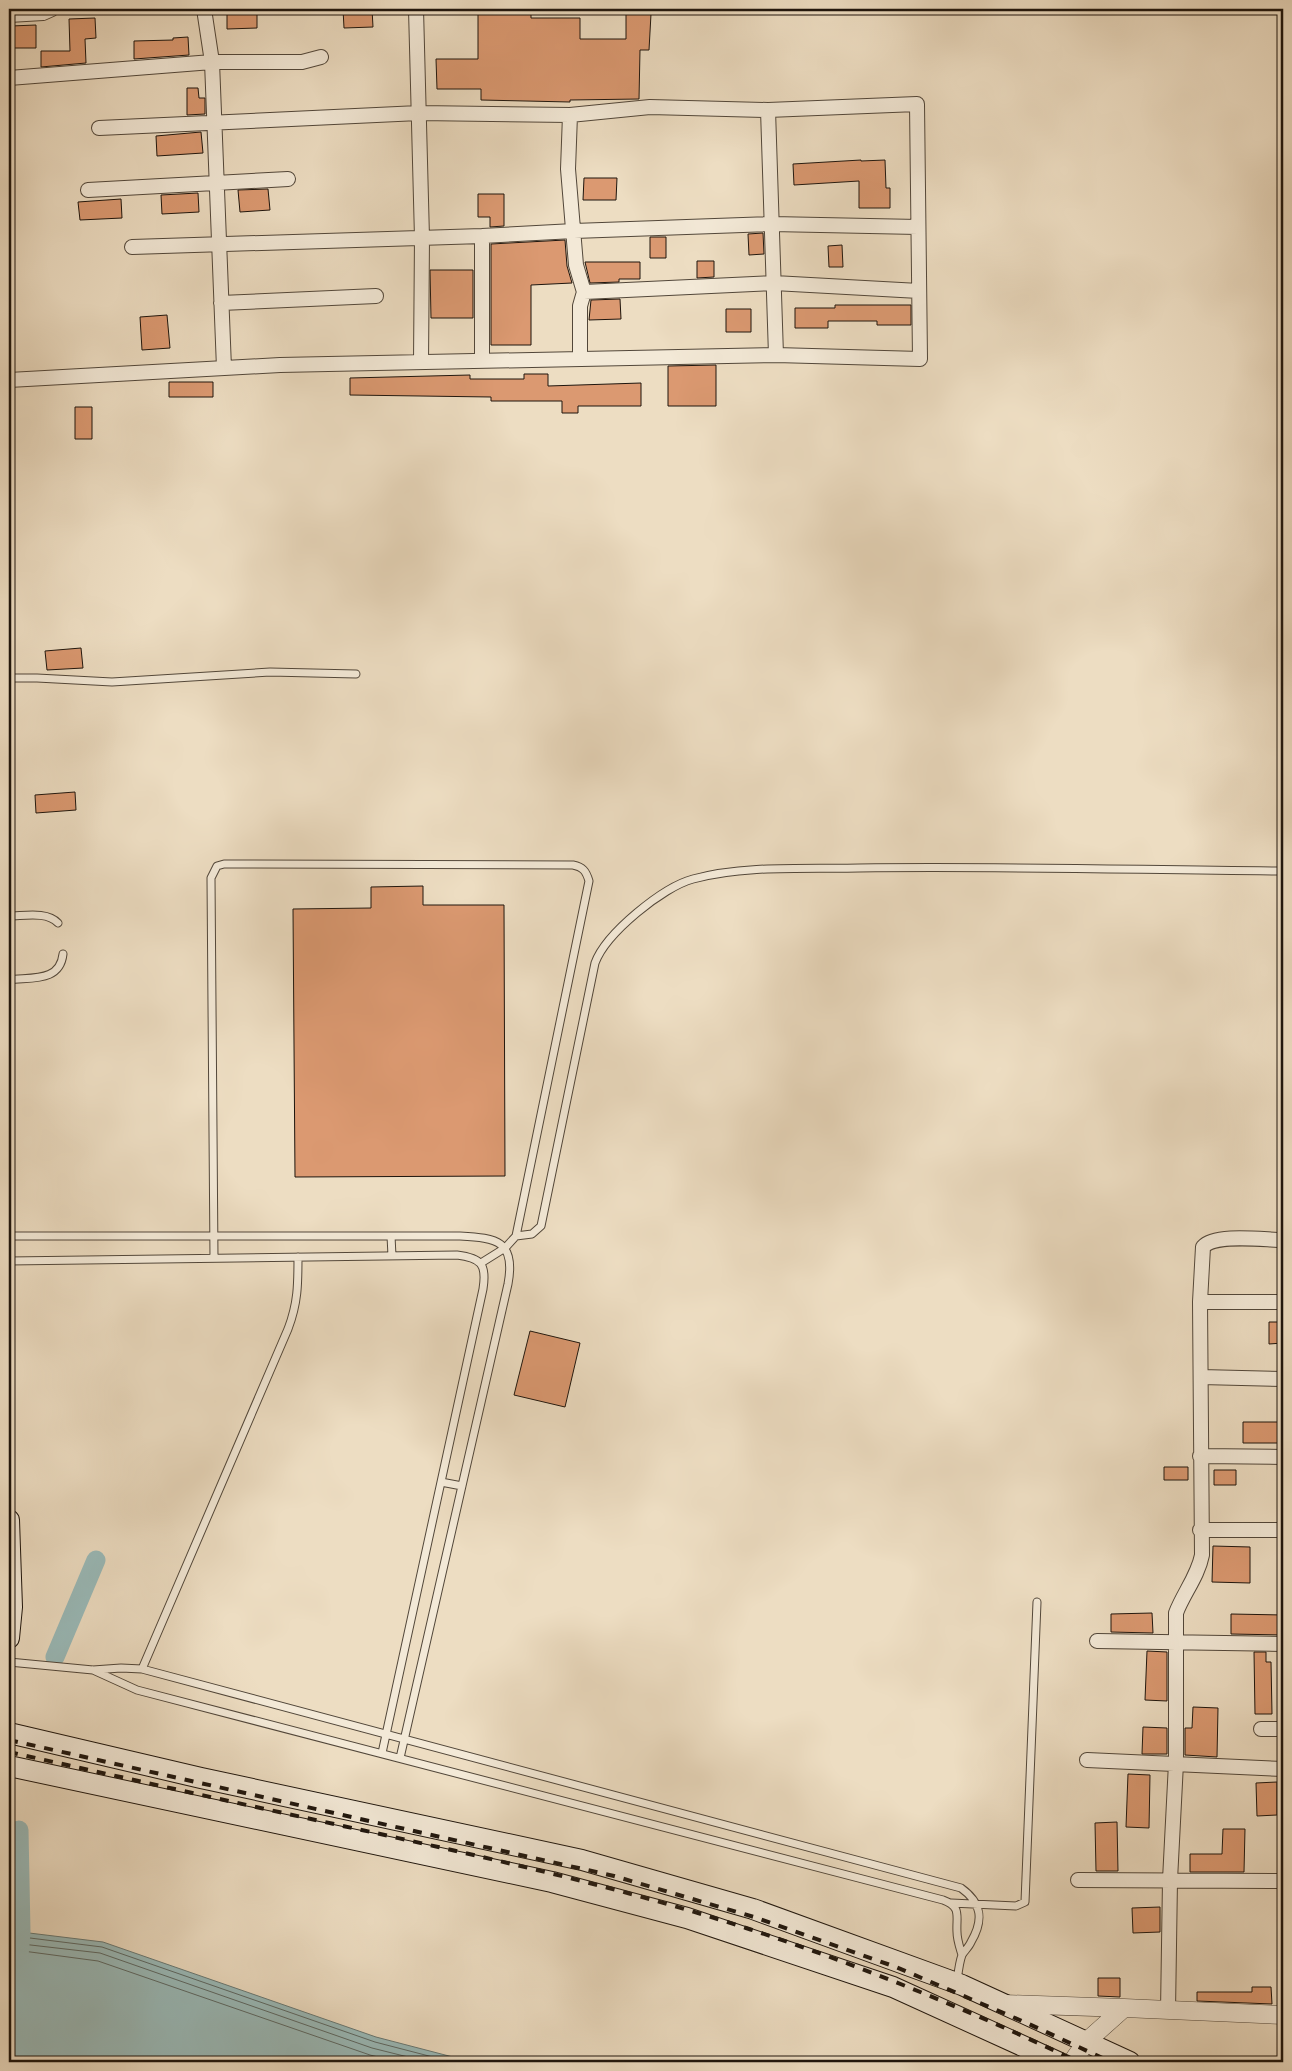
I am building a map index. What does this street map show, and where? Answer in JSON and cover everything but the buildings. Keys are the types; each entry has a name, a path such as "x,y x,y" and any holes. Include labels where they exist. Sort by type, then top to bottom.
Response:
{"main road":[{"path":"9,1520 12,1607 9,1638"},
{"path":"9,1734 192,1776 582,1860 753,1909 957,1983 1130,2062"},
{"path":"9,1766 552,1882 687,1918 893,1988 1058,2062"}],"street":[{"path":"9,15 43,12 52,9"},
{"path":"204,9 212,62 224,368"},
{"path":"416,9 422,238 420,362"},
{"path":"9,78 212,62 302,62 321,58"},
{"path":"9,380 280,365 776,355 920,359 916,104 768,110 650,106 570,115 419,113 99,128"},
{"path":"768,110 776,355"},
{"path":"570,115 568,170 576,265 584,292 580,306 580,359"},
{"path":"88,190 288,179"},
{"path":"132,247 482,236 772,224 918,228"},
{"path":"482,236 482,361"},
{"path":"584,292 774,283 919,291"},
{"path":"221,303 376,296"},
{"path":"1168,2011 1170,1880 1176,1763 1176,1613 1181,1598 1200,1565 1202,1555 1200,1530 1200,1302 1203,1247 1207,1243 1225,1239 1283,1240"},
{"path":"1200,1302 1283,1302"},
{"path":"1200,1377 1283,1379"},
{"path":"1200,1456 1283,1457"},
{"path":"1200,1530 1283,1530"},
{"path":"1097,1641 1283,1644"},
{"path":"1261,1729 1283,1729"},
{"path":"1087,1760 1283,1769"},
{"path":"1078,1880 1283,1881"},
{"path":"1004,2004 1283,2015"},
{"path":"1072,2062 1086,2042 1124,2008"}],"lane":[{"path":"9,678 112,682 270,672 356,674"},
{"path":"214,1258 211,878 217,866 224,864 573,865 581,867 586,872 589,881 516,1236 505,1248 481,1263"},
{"path":"516,1236 532,1234 541,1226 595,963 599,952 606,942 649,903 691,879 723,871 918,867 1283,872"},
{"path":"9,916 45,916 52,918 58,923"},
{"path":"9,980 51,975 62,964 63,954"},
{"path":"9,1236 480,1237 497,1242 508,1252 511,1267 508,1284 400,1758"},
{"path":"391,1236 392,1256"},
{"path":"9,1261 457,1255 469,1256 481,1263 486,1275 382,1753"},
{"path":"142,1669 296,1308 298,1257"},
{"path":"442,1482 462,1486"},
{"path":"93,1670 137,1690 951,1903 1016,1906 1025,1902 1037,1602"},
{"path":"9,1662 93,1670 142,1669 945,1882 961,1888 971,1895 977,1903 979,1921 975,1935 962,1955 957,1983"},
{"path":"951,1903 956,1908 957,1939 962,1955"}],"water":[{"path":"21,1932 103,1942 376,2037 472,2062 9,2062 9,1935"}],"waterway":[{"path":"55,1657 96,1560"},
{"path":"19,1830 21,1932 19,1956"}],"railway":[{"path":"9,1740 614,1876 754,1917 896,1967 1029,2024 1111,2062"},
{"path":"9,1752 465,1853 653,1900 746,1928 831,1957 956,2007 1079,2062"}]}
